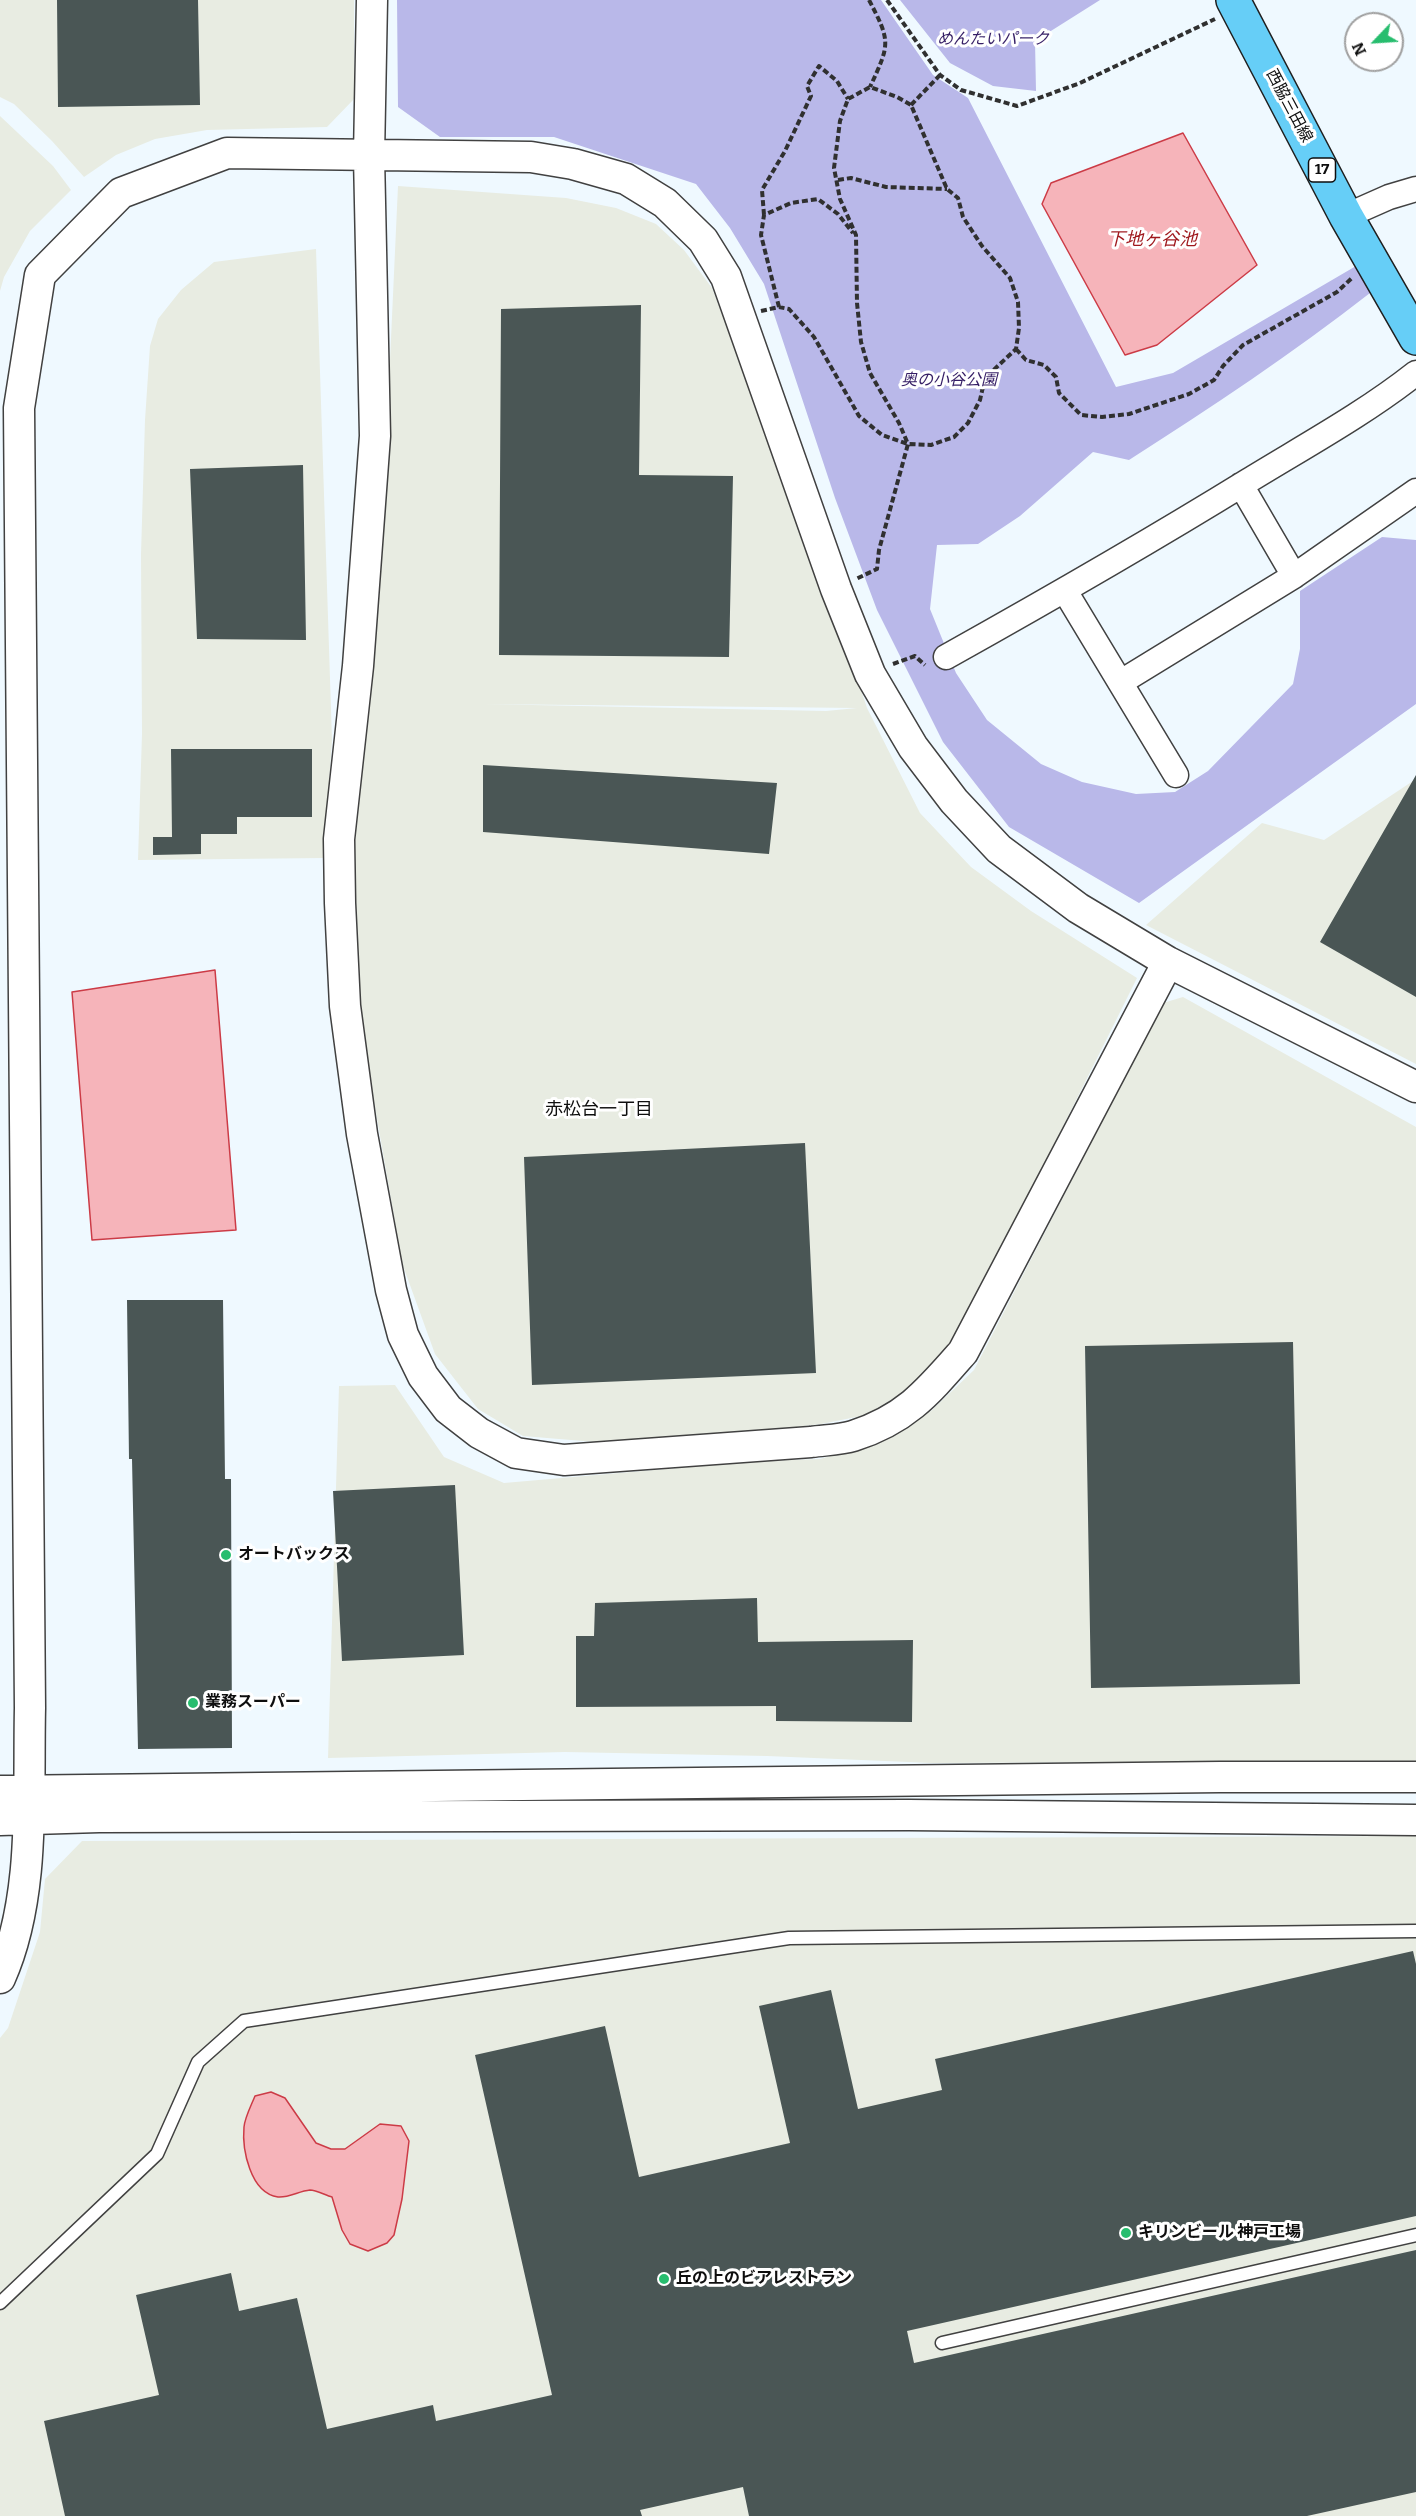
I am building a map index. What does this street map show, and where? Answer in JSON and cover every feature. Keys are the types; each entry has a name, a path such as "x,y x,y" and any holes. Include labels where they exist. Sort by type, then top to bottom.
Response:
{"main road":[{"name":"西脇三田線","path":"1236,4 1346,216 1416,338"}],"street":[{"path":"372,0 369,156 375,436 358,666 339,839 345,1006 362,1134 391,1290 403,1335 423,1376 448,1409 479,1433 516,1453 564,1460 811,1442 851,1437 890,1421 924,1397 963,1352 1168,962"},
{"path":"0,1978 6,1965 25,1877 14,1805 19,408 40,275 121,193 228,153 531,157 573,164 627,179 665,203 703,240 726,278 836,589 870,674 914,747 954,801 999,849 1078,908 1168,962 1416,1087"},
{"path":"1346,216 1389,196 1416,189"},
{"path":"939,664 1065,591 1383,399 1416,373"},
{"path":"1241,485 1294,576"},
{"path":"1120,682 1294,576 1416,491"},
{"path":"1065,591 1176,775"},
{"path":"14,1805 1220,1777 1416,1777"},
{"path":"14,1805 1416,1820"}],"lane":[{"path":"0,2303 157,2154 198,2062 244,2021 789,1938 1416,1931"},
{"path":"942,2343 1416,2235"}],"path":[{"path":"836,589 877,569 879,550 908,444 899,423 870,373 861,342 855,236 840,199 834,168 840,121 848,99 870,87 882,62 887,43 882,26 868,0"},
{"path":"887,0 926,59 940,75 961,90 1017,106 1080,82 1236,4"},
{"path":"779,307 761,235 764,215 762,190 785,151 808,103 811,96 807,86 819,66 837,81 848,99"},
{"path":"911,105 940,75"},
{"path":"740,316 779,307 789,309 814,337 859,416 882,435 908,444 931,445 954,438 968,423 980,400 985,378 1016,349 1019,328 1018,302 1010,278 982,246 963,218 958,198 947,189 911,105 870,87"},
{"path":"838,180 850,178 886,187 947,189"},
{"path":"764,215 791,203 818,199 838,214 855,236"},
{"path":"1016,349 1026,360 1044,364 1056,377 1059,393 1081,415 1102,417 1129,414 1189,394 1214,380 1223,366 1243,345 1337,292 1351,278 1375,266"},
{"path":"870,674 915,656 939,664"}],"shaded area":[{"path":"0,0 354,0 354,99 327,127 207,130 155,139 116,155 84,177 52,141 14,104 0,97"},
{"path":"0,116 53,166 71,190 30,231 4,277 0,291"},
{"path":"398,186 566,198 616,208 656,224 684,250 712,288 825,581 867,708 920,813 971,867 1031,911 1137,978 965,1323 938,1363 908,1390 866,1415 821,1424 714,1437 607,1443 523,1436 478,1409 435,1354 402,1263 353,965 352,835 383,513","holes":["483,704 857,708 826,711"]},
{"path":"316,249 332,740 324,858 138,860 142,734 141,554 150,346 158,319 181,290 214,262"},
{"path":"1416,779 1416,1064 1146,925 1262,823 1324,840"},
{"path":"1183,997 1416,1127 1416,1761 932,1763 767,1756 565,1752 328,1758 339,1386 395,1385 444,1457 504,1483 758,1461 820,1459 875,1443 931,1411 974,1370 1163,1003"},
{"name":"キリンビール 神戸工場","path":"1416,1836 1416,2516 0,2516 0,2038 8,2028 40,1932 45,1879 82,1841"}],"green space":[{"name":"奥の小谷公園","path":"397,0 881,0 933,75 968,98 1116,387 1173,373 1356,266 1370,293 1312,337 1221,400 1129,460 1093,452 1020,516 978,544 937,545 930,609 956,673 987,720 1041,764 1082,782 1136,794 1175,792 1208,771 1293,684 1300,649 1300,591 1382,537 1416,540 1416,704 1139,903 1009,827 943,742 877,610 835,498 764,284 730,228 696,184 554,137 440,137 398,107"},
{"name":"めんたいパーク","path":"900,0 1100,0 1035,41 1036,91 993,86 950,63"}],"water":[{"name":"下地ヶ谷池","path":"1183,133 1257,265 1157,345 1125,355 1042,204 1051,183"},
{"path":"215,970 236,1230 92,1240 72,992"},
{"path":"271,2092 285,2098 316,2143 331,2149 345,2149 380,2124 401,2126 409,2141 402,2199 394,2235 387,2243 368,2251 350,2244 342,2230 332,2197 310,2190 278,2197 268,2194 254,2179 246,2158 244,2127 255,2096"}],"building":[{"path":"57,0 198,0 200,105 58,107"},
{"path":"641,305 639,475 733,476 729,657 499,655 501,309"},
{"path":"303,465 306,640 197,639 190,469"},
{"path":"171,749 312,749 312,817 237,817 237,834 201,834 201,854 153,855 153,837 172,837"},
{"path":"483,765 777,783 769,854 483,832"},
{"path":"1416,775 1416,997 1320,942"},
{"path":"805,1143 816,1373 532,1385 524,1157"},
{"path":"127,1300 223,1300 225,1479 231,1479 232,1748 138,1749 132,1459 129,1459"},
{"path":"1293,1342 1300,1684 1091,1688 1085,1346"},
{"path":"455,1485 464,1655 342,1661 333,1491"},
{"path":"757,1598 758,1642 913,1640 912,1722 776,1721 776,1706 576,1707 576,1636 594,1636 595,1603"},
{"name":"キリンビール 神戸工場","path":"1413,1951 1416,1964 1416,2216 907,2331 914,2363 1416,2250 1416,2492 1307,2516 749,2516 743,2487 640,2510 642,2516 65,2516 44,2421 159,2395 136,2295 231,2273 239,2311 297,2298 327,2429 433,2405 436,2421 552,2395 475,2055 605,2026 639,2177 790,2143 759,2006 831,1990 858,2109 942,2090 935,2059"}],"place":[{"name":"オートバックス","path":"226,1555"},
{"name":"業務スーパー","path":"193,1703"},
{"name":"キリンビール 神戸工場","path":"1126,2233"},
{"name":"丘の上のビアレストラン","path":"664,2279"}],"district":[{"name":"赤松台一丁目","path":"599,1110"}]}
